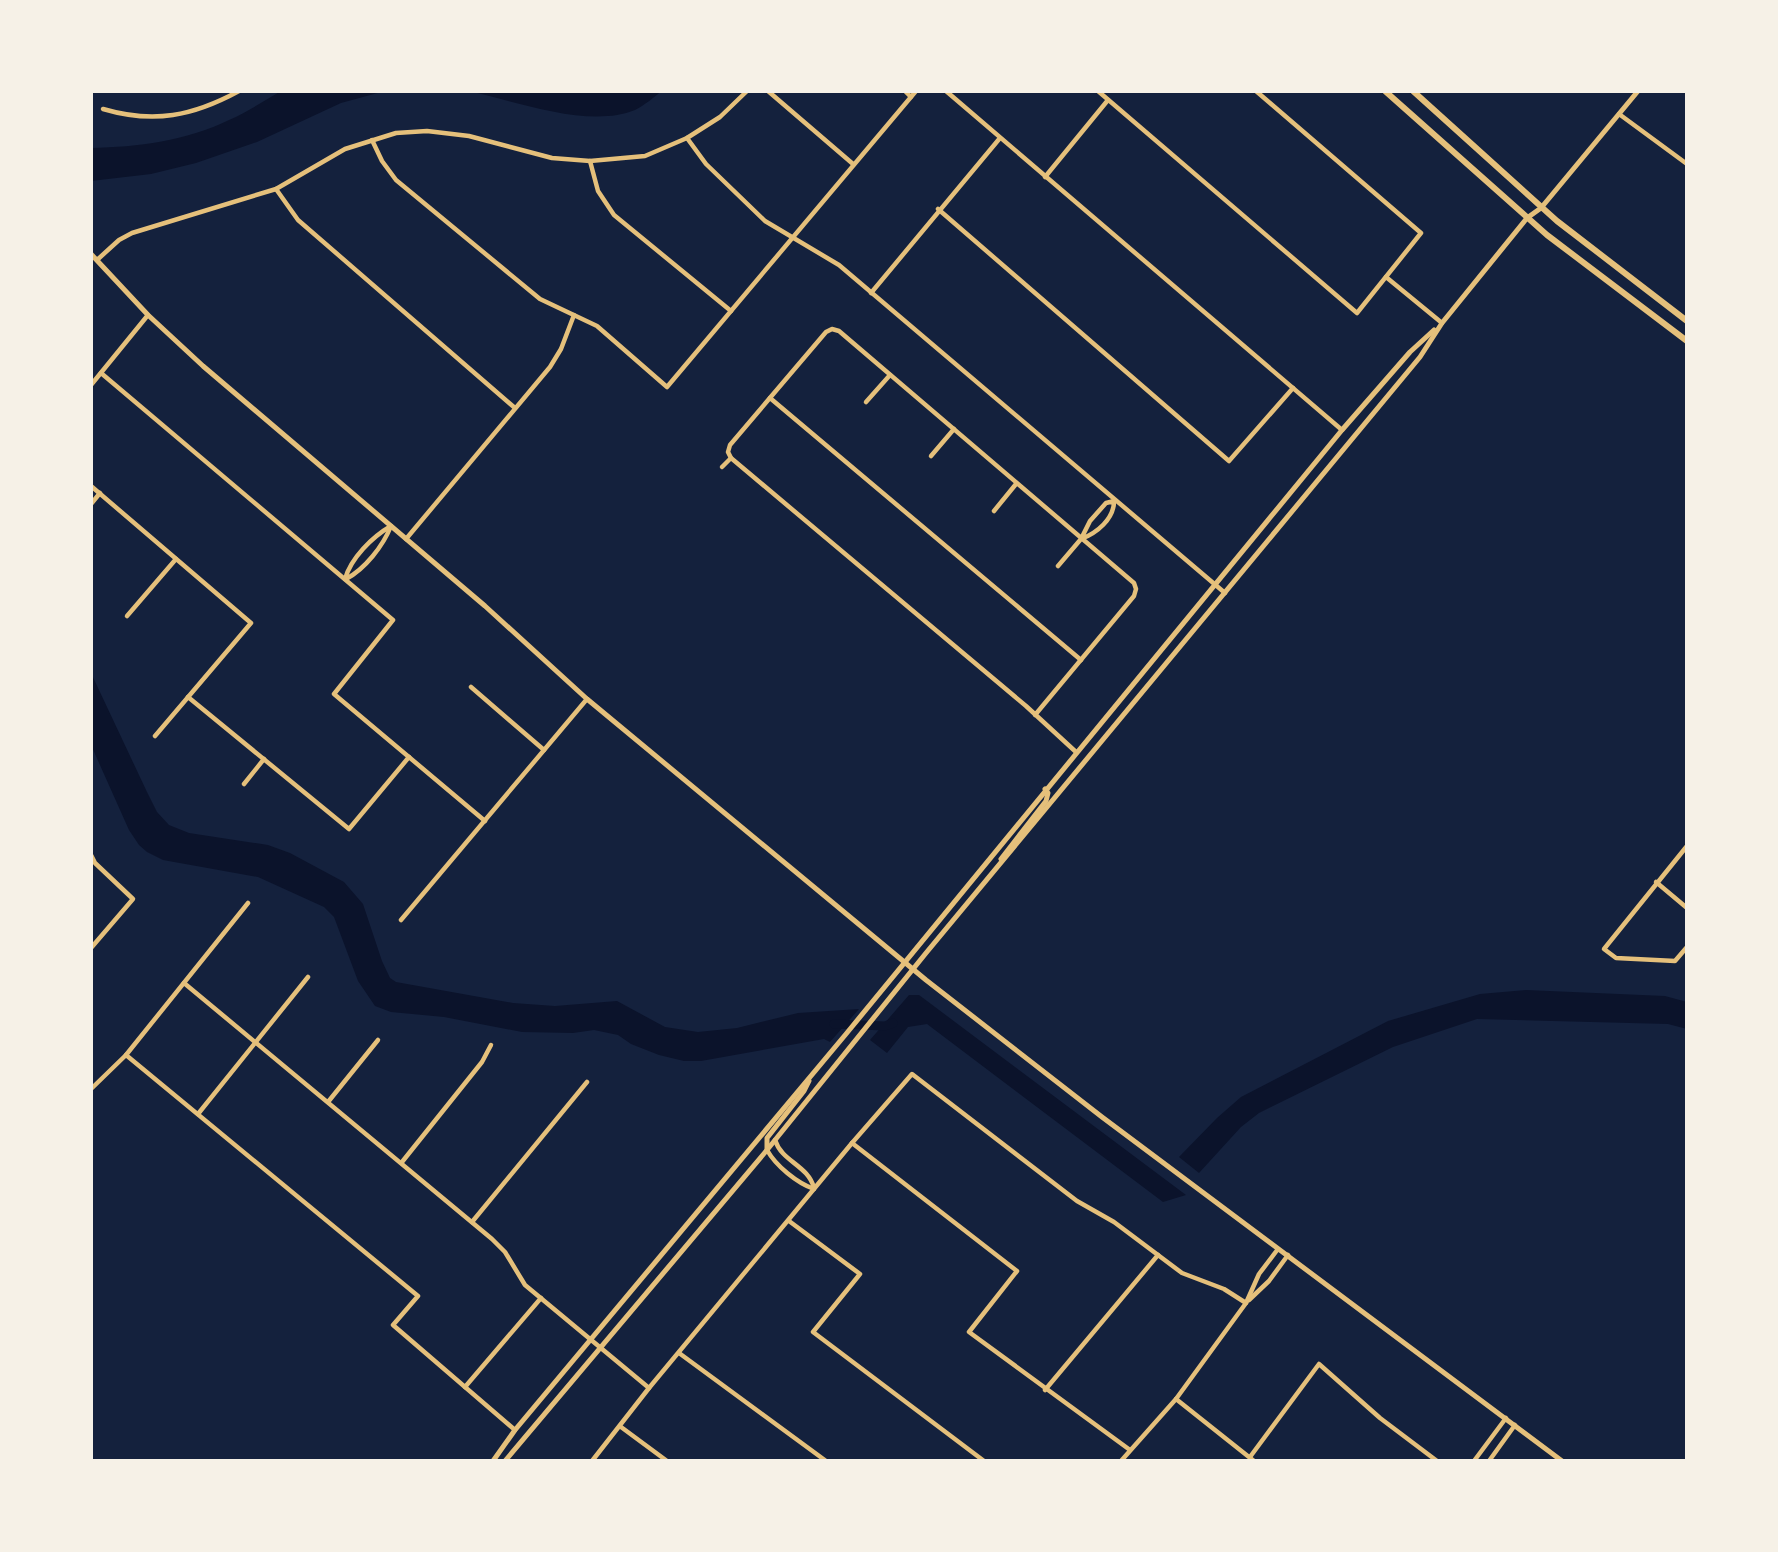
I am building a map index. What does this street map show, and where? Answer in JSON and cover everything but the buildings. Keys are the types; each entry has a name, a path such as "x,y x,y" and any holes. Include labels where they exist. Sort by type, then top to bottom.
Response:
{"main road":[{"path":"1385,91 1527,218 1687,341"},
{"path":"1413,91 1541,208 1687,321"}],"street":[{"path":"103,109 137,117 157,118 202,108 239,91"},
{"path":"97,260 119,240 132,233 276,189 345,149 396,133 427,131 469,136 552,158 590,161 645,156 687,138 720,117 747,91"},
{"path":"768,91 853,164"},
{"path":"905,91 911,97"},
{"path":"372,140 382,161 397,180 540,299 597,326 667,387 916,91"},
{"path":"946,91 1342,430"},
{"path":"1097,91 1357,313 1421,233 1256,91"},
{"path":"505,1461 767,1150 994,871 1420,357 1442,323 1527,218 1541,208 1638,91"},
{"path":"1045,177 1108,100"},
{"path":"1619,114 1687,164"},
{"path":"687,138 706,164 765,221 839,265 1225,593"},
{"path":"872,293 938,209 1000,138"},
{"path":"590,161 598,191 614,215 731,311"},
{"path":"276,189 298,220 515,408"},
{"path":"938,209 1229,461 1293,388"},
{"path":"91,254 148,315 203,366 485,606 587,699 913,970 1102,1117 1562,1461"},
{"path":"1386,277 1442,323"},
{"path":"91,385 148,315"},
{"path":"406,539 550,367 561,349 575,315"},
{"path":"493,1461 514,1430 846,1034 1342,430 1410,352 1442,323"},
{"path":"1035,715 1134,596 1136,589 1133,583 839,331 832,329 826,332 730,445 728,452 731,458 1076,752"},
{"path":"101,373 393,620 334,694 485,821"},
{"path":"866,402 890,375"},
{"path":"770,398 1081,660"},
{"path":"931,456 954,429"},
{"path":"722,467 731,458"},
{"path":"994,511 1016,484"},
{"path":"91,486 251,623 155,736"},
{"path":"91,504 100,493"},
{"path":"1058,566 1081,539 1086,526 1097,513 1106,503 1114,501"},
{"path":"1081,539 1095,534 1114,511 1114,501"},
{"path":"1097,513 1099,520 1105,522"},
{"path":"345,579 356,574 386,539 391,526"},
{"path":"345,579 349,567 378,533 391,526"},
{"path":"127,616 176,559"},
{"path":"471,687 544,750"},
{"path":"188,697 349,829 409,757"},
{"path":"401,920 587,699"},
{"path":"244,784 264,759"},
{"path":"994,871 1005,850 1046,801 1048,793 1045,789"},
{"path":"1687,846 1604,949 1616,958 1675,961 1687,947"},
{"path":"91,855 94,863 133,899 91,948"},
{"path":"1656,883 1687,908"},
{"path":"91,1090 126,1055 248,903"},
{"path":"198,1114 308,976"},
{"path":"184,983 472,1222 505,1252 525,1284 649,1388"},
{"path":"328,1102 379,1040"},
{"path":"401,1162 482,1062 491,1045"},
{"path":"126,1055 418,1296 393,1325 514,1430"},
{"path":"592,1461 649,1388 912,1074 1077,1201 1114,1222 1182,1273 1223,1289 1246,1303"},
{"path":"811,1075 804,1091 766,1138 767,1150 774,1160 804,1185 814,1189"},
{"path":"472,1222 587,1082"},
{"path":"775,1140 782,1152 811,1177 814,1189"},
{"path":"852,1143 1017,1271 969,1332 1130,1450"},
{"path":"789,1221 860,1274 813,1332 984,1461"},
{"path":"1246,1303 1259,1274 1279,1248"},
{"path":"1045,1390 1158,1255"},
{"path":"1121,1461 1176,1399 1246,1303 1269,1281 1288,1255"},
{"path":"465,1387 541,1298"},
{"path":"679,1353 826,1461"},
{"path":"1176,1399 1252,1459 1319,1364 1380,1418 1437,1461"},
{"path":"1474,1461 1506,1418"},
{"path":"1489,1461 1515,1425"},
{"path":"621,1427 667,1461"}],"water":[{"path":"281,91 385,91 341,103 257,142 196,163 151,174 91,181 91,148 144,144 196,133 236,117"},
{"path":"469,91 662,91 635,110 617,115 596,116 552,111"},
{"path":"91,673 157,812 169,825 189,833 268,845 290,853 344,882 363,904 382,961 390,978 396,982 513,1003 555,1006 617,1001 665,1027 698,1032 737,1028 798,1013 859,1009 830,1042 824,1039 701,1061 684,1061 631,1044 618,1035 594,1030 573,1033 522,1032 444,1017 391,1012 375,1006 358,981 334,917 324,907 258,877 163,860 139,845 129,830 91,745"},
{"path":"1526,990 1665,996 1687,1002 1687,1029 1668,1024 1477,1019 1393,1047 1259,1113 1241,1127 1199,1173 1179,1157 1241,1097 1388,1021 1480,994"},
{"path":"909,995 919,995 1186,1195 1163,1202 927,1024 908,1027 887,1053 870,1040"}],"waterway":[{"path":"834,1024 885,1026 893,1023"}]}
